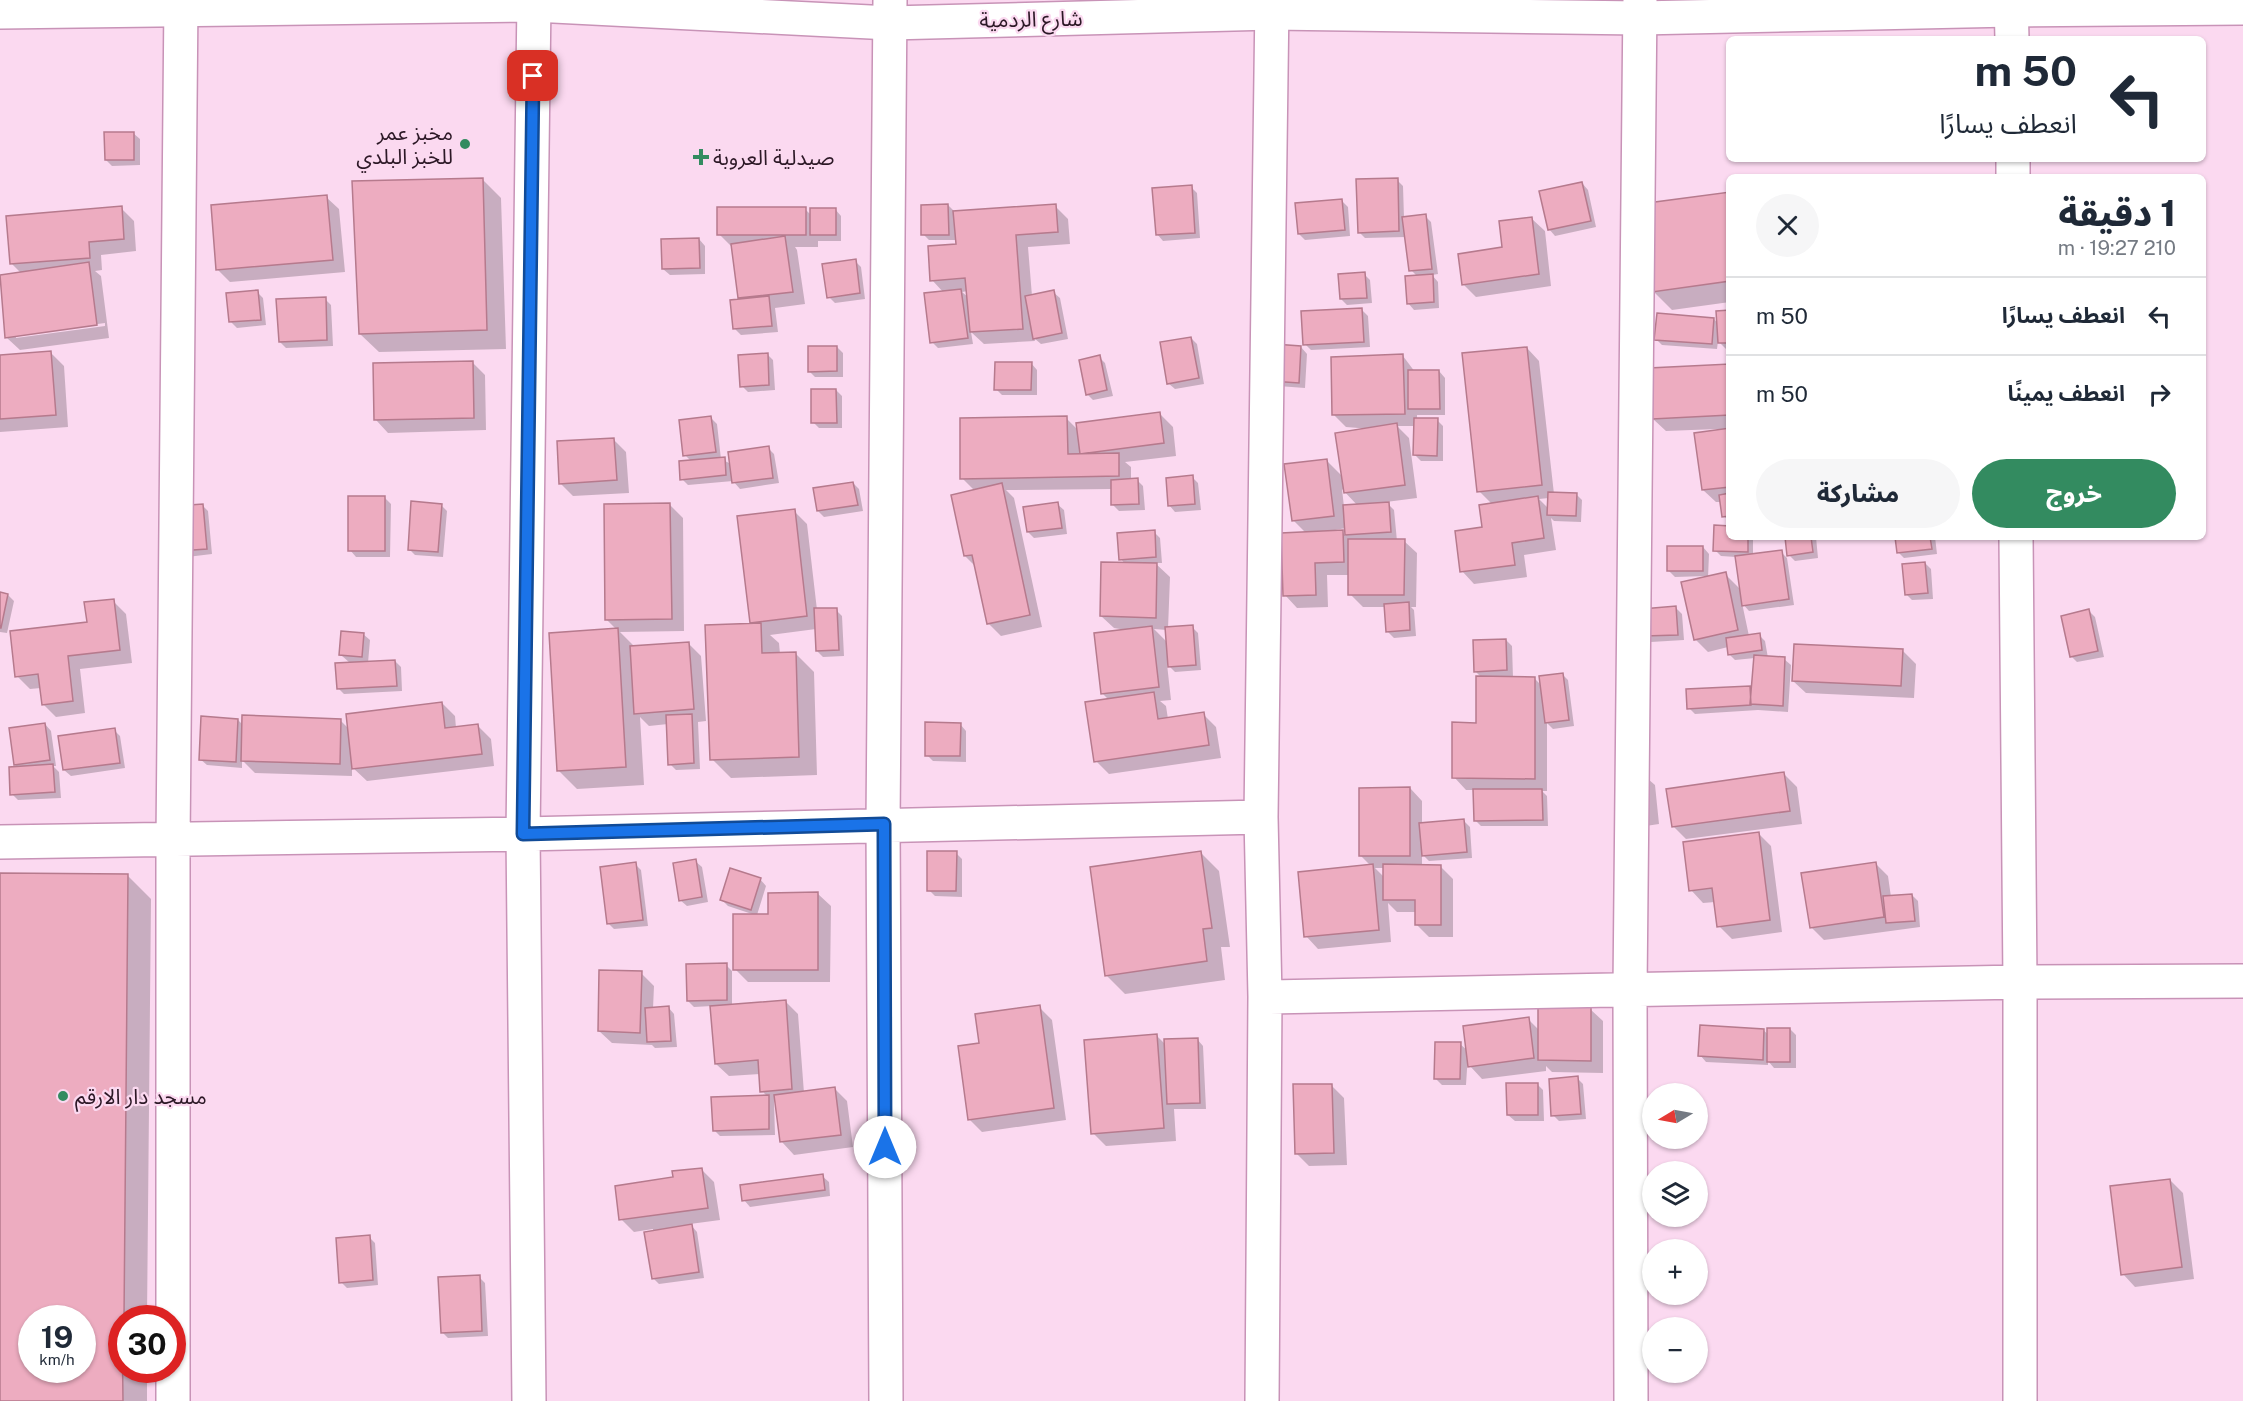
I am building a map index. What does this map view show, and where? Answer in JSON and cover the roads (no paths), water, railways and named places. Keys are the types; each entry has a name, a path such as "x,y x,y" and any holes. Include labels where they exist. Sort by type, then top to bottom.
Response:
{"street":[{"name":"شارع الردمية","path":"0,12 181,4 534,2 890,11 1272,7 1640,9 2012,16 2243,8"},
{"path":"529,1401 523,834 534,2"},
{"path":"173,1401 173,841 181,4"},
{"path":"1262,1401 1265,997 1261,817 1272,7"},
{"path":"1630,1401 1630,989 1640,9"},
{"path":"886,1401 884,824 890,11"},
{"path":"2016,540 2020,982 2020,1401"},
{"path":"0,842 173,841 1261,817"},
{"path":"1265,997 2020,982 2243,981"}],"place":[{"name":"مخبز عمر للخبز البلدي","path":"465,144"},
{"name":"صيدلية العروبة","path":"701,157"},
{"name":"مسجد دار الارقم","path":"63,1096"}]}
